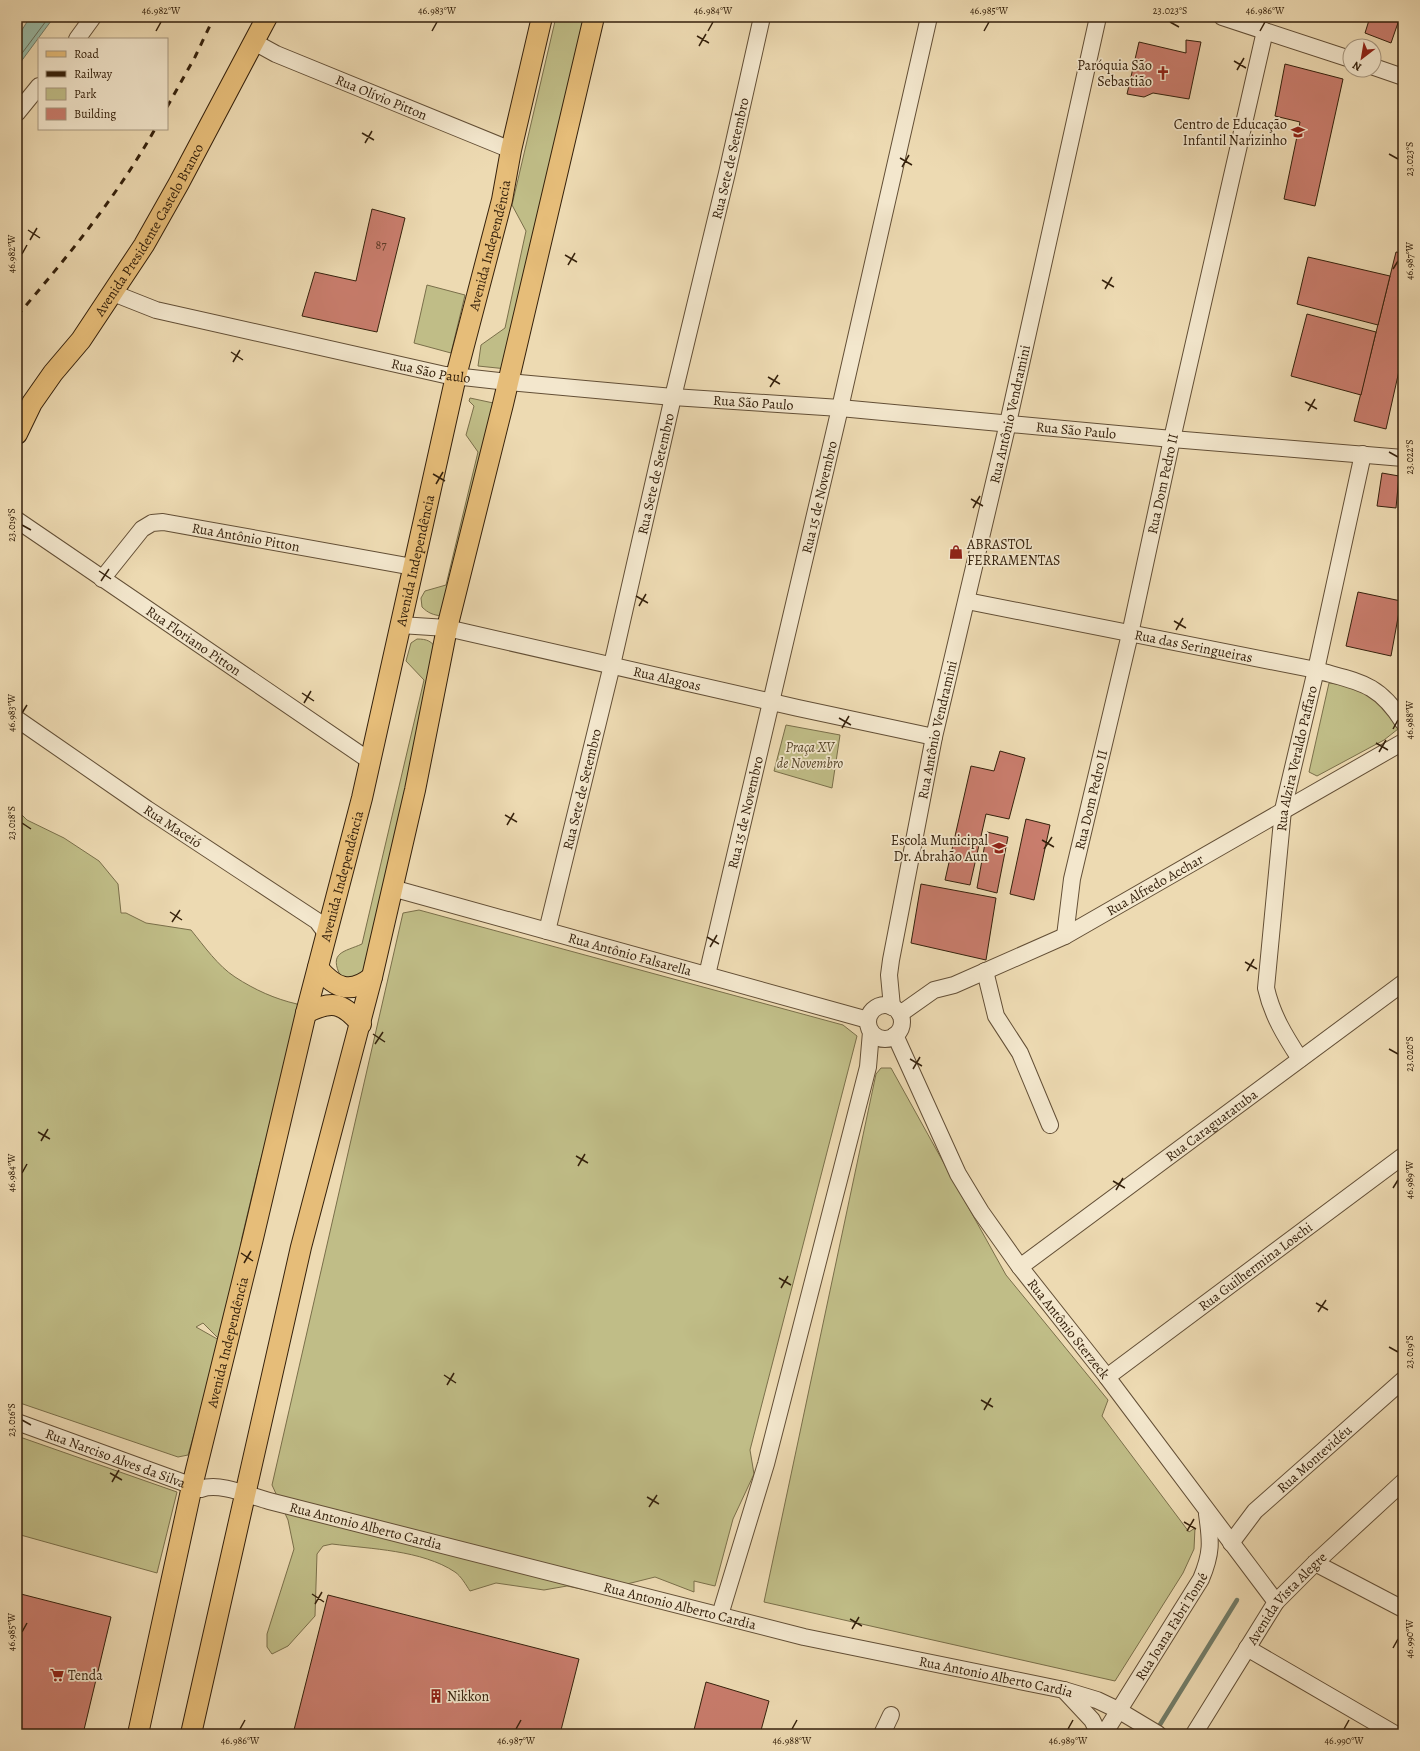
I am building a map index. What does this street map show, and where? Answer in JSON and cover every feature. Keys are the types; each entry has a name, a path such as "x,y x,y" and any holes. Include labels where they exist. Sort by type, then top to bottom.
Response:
{"main road":[{"name":"Avenida Presidente Castelo Branco","path":"17,434 32,403 53,373 81,340 144,245 179,183 267,17"},
{"name":"Avenida Independência","path":"138,1734 192,1486 254,1238 306,1013 370,761 456,376 502,200 511,150 542,17"},
{"path":"191,1734 301,1247 372,978 416,782 448,628 594,17"},
{"path":"318,968 326,977 346,988 361,986 372,978"},
{"path":"306,1013 320,1006 337,1004 350,1012 360,1024"}],"street":[{"path":"78,38 93,17"},
{"name":"Rua Sete de Setembro","path":"547,931 612,665 673,397 728,173 762,17"},
{"name":"Rua 15 de Novembro","path":"707,975 840,408 929,17"},
{"name":"Rua Antônio Vendramini","path":"868,1067 871,1020 889,975 934,737 1008,423 1098,17"},
{"path":"1222,17 1342,56"},
{"name":"Rua Dom Pedro II","path":"1065,936 1072,878 1130,634 1172,439 1265,31"},
{"name":"Rua Olívio Pitton","path":"254,42 276,54 511,150"},
{"path":"1382,70 1403,77"},
{"path":"17,113 38,87"},
{"name":"Rua São Paulo","path":"113,293 156,310 456,376 673,397 840,408 1172,439 1403,458"},
{"name":"Rua Alzira Veraldo Paffaro","path":"1300,1059 1279,1027 1270,1004 1266,988 1283,810 1316,670 1363,454"},
{"name":"Rua Floriano Pitton","path":"17,520 370,761"},
{"name":"Rua Antônio Pitton","path":"102,579 142,529 152,523 163,522 413,567"},
{"name":"Rua das Seringueiras","path":"967,601 1316,670 1361,683 1377,691 1392,705 1403,722"},
{"name":"Rua Alagoas","path":"400,625 448,628 771,702 934,737"},
{"name":"Rua Maceió","path":"17,719 146,809 317,921 326,933"},
{"name":"Rua Alfredo Acchar","path":"896,1011 934,990 954,985 1065,936 1403,742"},
{"name":"Rua Antônio Falsarella","path":"392,888 871,1020"},
{"path":"985,971 996,1016 1020,1053 1050,1125"},
{"name":"Rua Antônio Vendramini","path":"889,975 896,1011"},
{"name":"Rua Caraguatatuba","path":"1020,1267 1403,983"},
{"path":"720,1615 766,1464 868,1067 892,1037 902,1024 896,1011 886,1005 871,1020 883,1039 892,1037"},
{"name":"Rua Antônio Sterzeck","path":"892,1037 958,1174 981,1212 1020,1267 1107,1377 1276,1602"},
{"name":"Rua Guilhermina Loschi","path":"1107,1377 1403,1156"},
{"name":"Rua Montevidéu","path":"1231,1543 1255,1511 1403,1380"},
{"name":"Rua Narciso Alves da Silva","path":"17,1422 201,1489 210,1486 224,1488 244,1494"},
{"name":"Avenida Vista Alegre","path":"1194,1734 1276,1602 1315,1563 1403,1482"},
{"name":"Rua Antonio Alberto Cardia","path":"244,1494 804,1637 1064,1690 1097,1700 1118,1710 1158,1734"},
{"name":"Rua Joana Fabri Tomé","path":"1104,1734 1201,1579 1209,1559 1210,1545 1206,1510"},
{"path":"1315,1563 1403,1609"},
{"path":"1248,1648 1395,1734"},
{"path":"1064,1690 1092,1720 1099,1734"},
{"path":"882,1734 891,1714"}],"green space":[{"path":"556,17 587,17 507,369 478,366 481,345 505,328 526,231 512,205"},
{"path":"427,285 465,295 451,353 414,343"},
{"path":"470,398 498,404 442,616 439,616 422,607 421,598 425,591 446,585 478,452 466,435 474,406 469,401"},
{"path":"417,639 429,641 437,650 366,974 358,980 341,977 337,969 337,958 344,951 362,944 424,680 406,661 411,643"},
{"path":"1329,683 1353,687 1379,700 1392,717 1398,729 1384,740 1317,776 1309,772"},
{"name":"Praça XV de Novembro","path":"786,725 840,735 832,788 774,771"},
{"path":"17,810 27,820 64,838 99,861 118,884 121,913 126,913 146,923 191,930 212,955 229,972 243,982 265,994 297,1004 301,1015 258,1170 242,1237 238,1264 221,1341 188,1455 178,1457 17,1402","holes":["203,1323 219,1340 196,1327"]},
{"path":"419,910 843,1025 857,1036 750,1450 754,1474 733,1519 715,1586 694,1581 694,1592 655,1577 595,1592 567,1586 544,1590 496,1583 470,1591 455,1572 427,1559 379,1549 332,1544 323,1546 317,1554 315,1616 288,1646 272,1654 267,1647 267,1634 294,1549 288,1520 272,1485 403,913"},
{"path":"881,1068 891,1068 1006,1275 1108,1400 1102,1416 1189,1532 1195,1528 1194,1549 1183,1573 1115,1681 764,1602 876,1074"},
{"path":"17,1436 177,1492 157,1573 17,1534"}],"water":[{"path":"30,17 54,17 17,67 17,38"}],"building":[{"path":"1370,17 1400,17 1391,43 1382,40 1382,38 1365,33"},
{"name":"Paróquia São Sebastião","path":"1186,40 1201,42 1189,99 1153,93 1144,97 1127,94 1139,42 1186,53"},
{"path":"1285,64 1343,79 1315,206 1284,199 1300,122 1275,116"},
{"path":"372,209 405,218 377,332 302,316 315,272 356,281"},
{"path":"1396,252 1403,253 1403,353 1386,429 1354,421"},
{"path":"1308,257 1390,276 1378,325 1297,304"},
{"path":"1307,314 1376,332 1361,395 1291,376"},
{"path":"1382,473 1399,476 1396,508 1377,506"},
{"path":"1358,592 1401,601 1391,656 1346,646"},
{"path":"1000,751 1025,758 1009,819 986,814 970,885 945,880 971,766 994,771"},
{"path":"1026,819 1050,825 1034,900 1010,894"},
{"path":"987,832 1008,837 997,893 977,888"},
{"path":"921,884 996,898 986,960 911,943"},
{"name":"Tenda","path":"17,1593 111,1617 83,1734 17,1734"},
{"name":"Nikkon","path":"328,1595 579,1659 560,1734 293,1734"},
{"path":"706,1682 769,1701 760,1734 693,1734"}],"waterway":[{"path":"1156,1731 1237,1600"}],"railway":[{"path":"168,105 195,57 214,17"},
{"path":"17,316 73,249 108,203 154,130"}],"place":[{"name":"Paróquia São Sebastião","path":"1163,73"},
{"name":"Centro de Educação Infantil Narizinho","path":"1298,132"},
{"name":"ABRASTOL FERRAMENTAS","path":"956,552"},
{"name":"Escola Municipal Dr. Abrahão Aun","path":"999,848"},
{"name":"Tenda","path":"57,1675"},
{"name":"Nikkon","path":"436,1696"}]}
